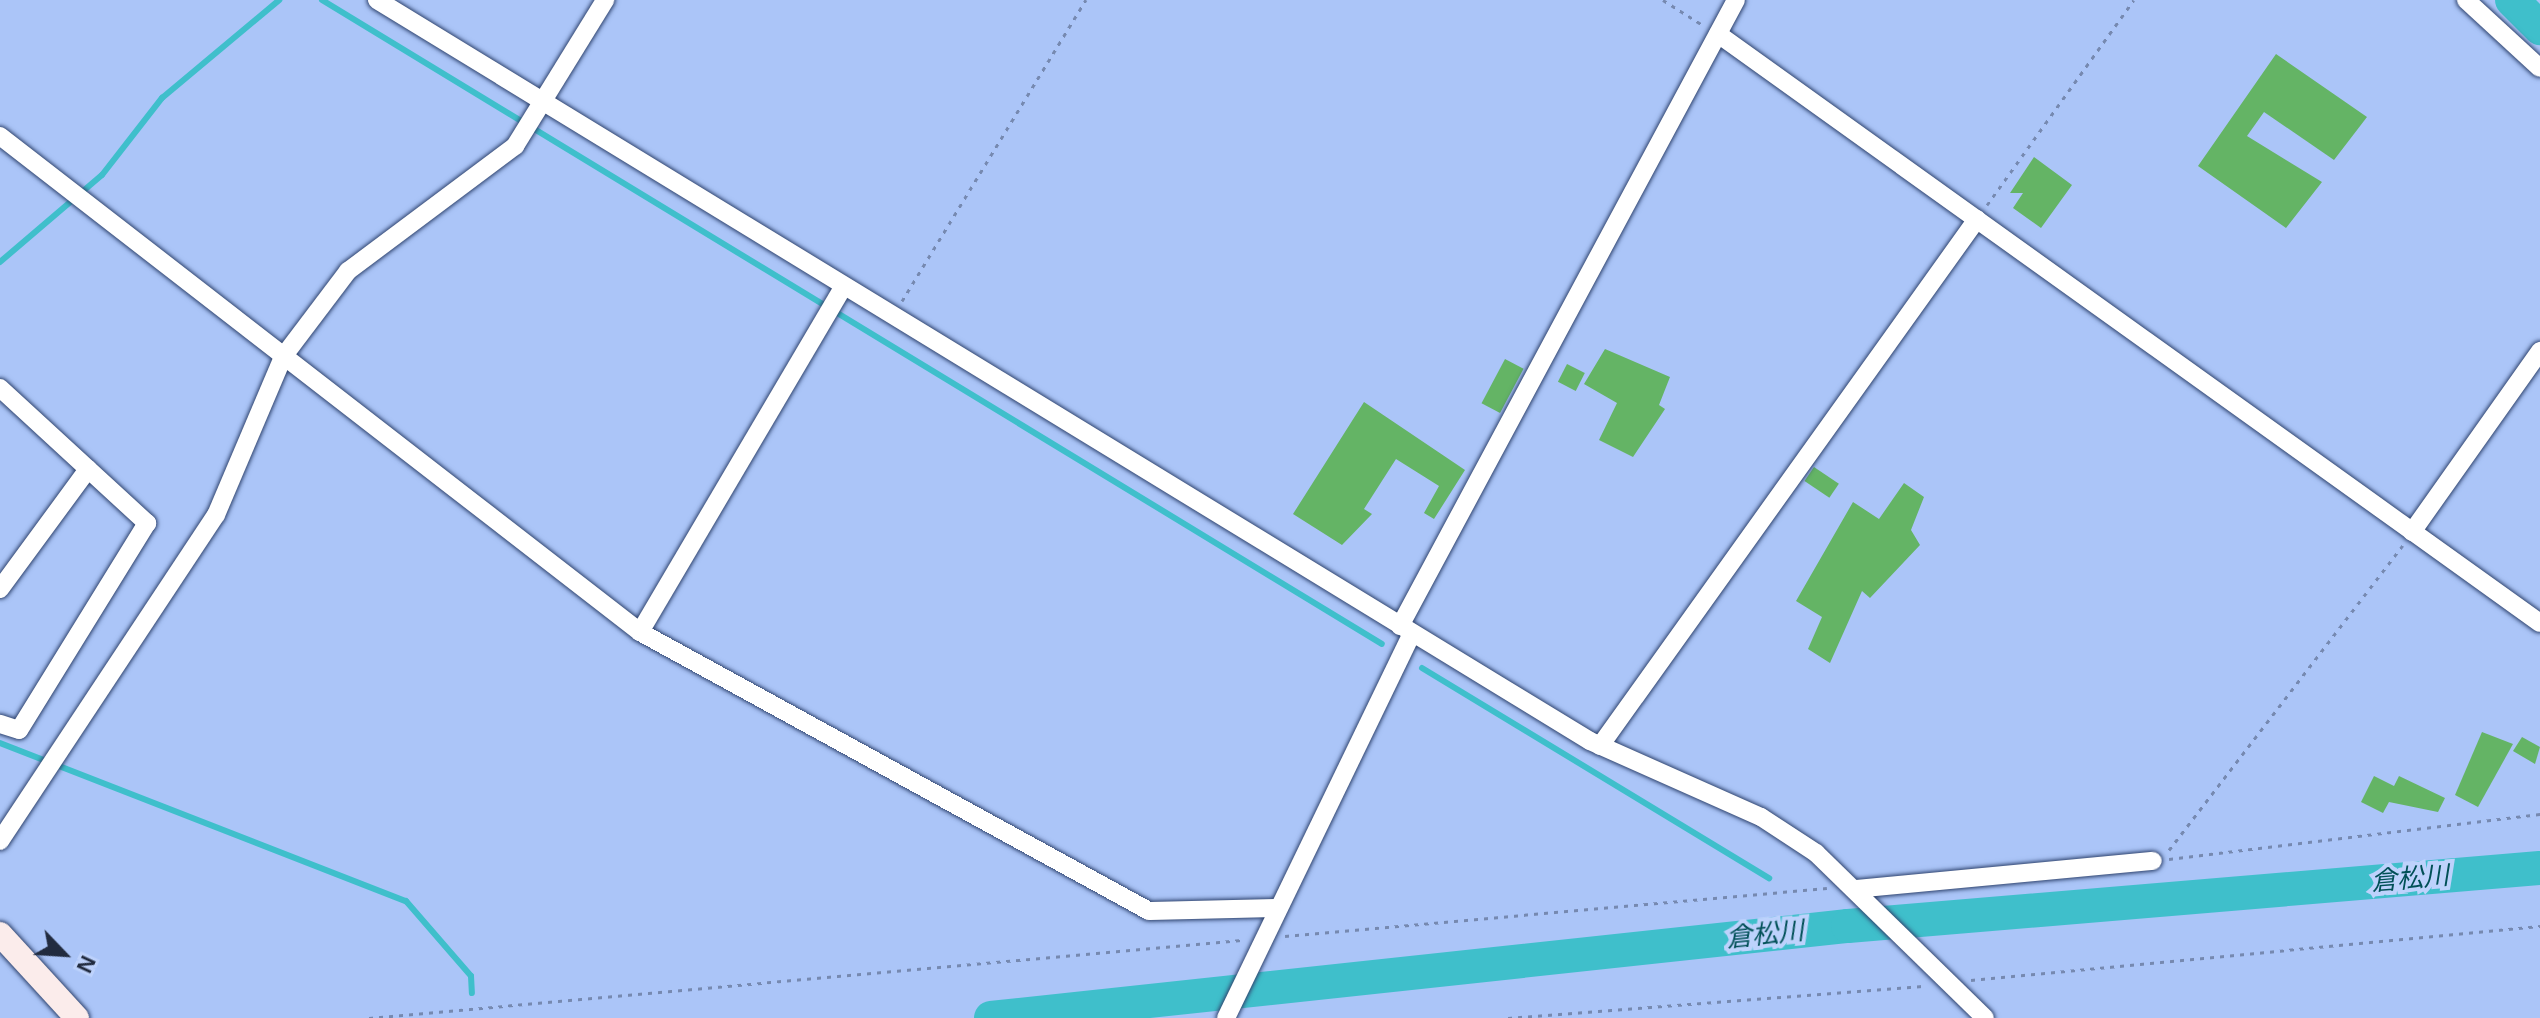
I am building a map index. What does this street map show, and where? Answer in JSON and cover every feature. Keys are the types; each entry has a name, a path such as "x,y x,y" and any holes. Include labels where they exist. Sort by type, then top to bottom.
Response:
{"main road":[{"path":"0,934 77,1018"}],"street":[{"path":"377,0 544,97 840,293 894,314 1600,746 1761,817 1855,889 1985,1018"},
{"path":"0,841 216,515 283,357 348,271 521,136 605,0"},
{"path":"1226,1018 1406,630 1736,0"},
{"path":"2466,0 2540,68"},
{"path":"1718,34 2540,623"},
{"path":"0,136 640,632 1149,911 1276,908"},
{"path":"1600,746 1977,219"},
{"path":"640,632 840,293"},
{"path":"2412,532 2540,351"},
{"path":"0,388 147,523 19,730 0,724"},
{"path":"0,589 88,469"},
{"path":"1855,889 2153,861"}],"path":[{"path":"894,314 1086,0"},
{"path":"1663,0 1718,34"},
{"path":"1977,219 2134,0"},
{"path":"2153,861 2412,532"},
{"path":"2153,861 2540,814"},
{"path":"369,1018 1801,888 1855,889"},
{"path":"1508,1018 1952,986 2030,969 2540,926"}],"building":[{"path":"2276,54 2367,117 2334,160 2264,112 2247,136 2322,182 2286,228 2198,166"},
{"path":"2034,157 2072,185 2041,228 2013,208 2023,193 2010,193"},
{"path":"1605,349 1670,377 1659,405 1665,409 1633,457 1599,440 1617,403 1584,384"},
{"path":"1505,359 1524,369 1500,413 1482,403"},
{"path":"1567,364 1585,373 1576,391 1558,382"},
{"path":"1364,402 1465,470 1434,519 1424,513 1439,486 1396,459 1364,509 1372,514 1342,545 1293,514"},
{"path":"1814,467 1839,484 1829,498 1804,481"},
{"path":"1904,483 1924,497 1911,530 1920,545 1870,598 1862,591 1830,663 1808,649 1822,617 1796,601 1853,502 1879,519"},
{"path":"2482,732 2513,744 2478,807 2455,795"},
{"path":"2522,737 2540,747 2535,764 2513,751"},
{"path":"2374,776 2394,786 2399,776 2445,798 2438,812 2389,802 2383,813 2361,802"}],"waterway":[{"path":"0,262 102,175 162,98 279,0"},
{"path":"322,0 1382,644"},
{"path":"2512,0 2540,28"},
{"path":"1422,668 1769,878"},
{"path":"0,743 406,901 471,976 472,993"},
{"name":"倉松川","path":"991,1018 1848,926 2540,868"}]}
